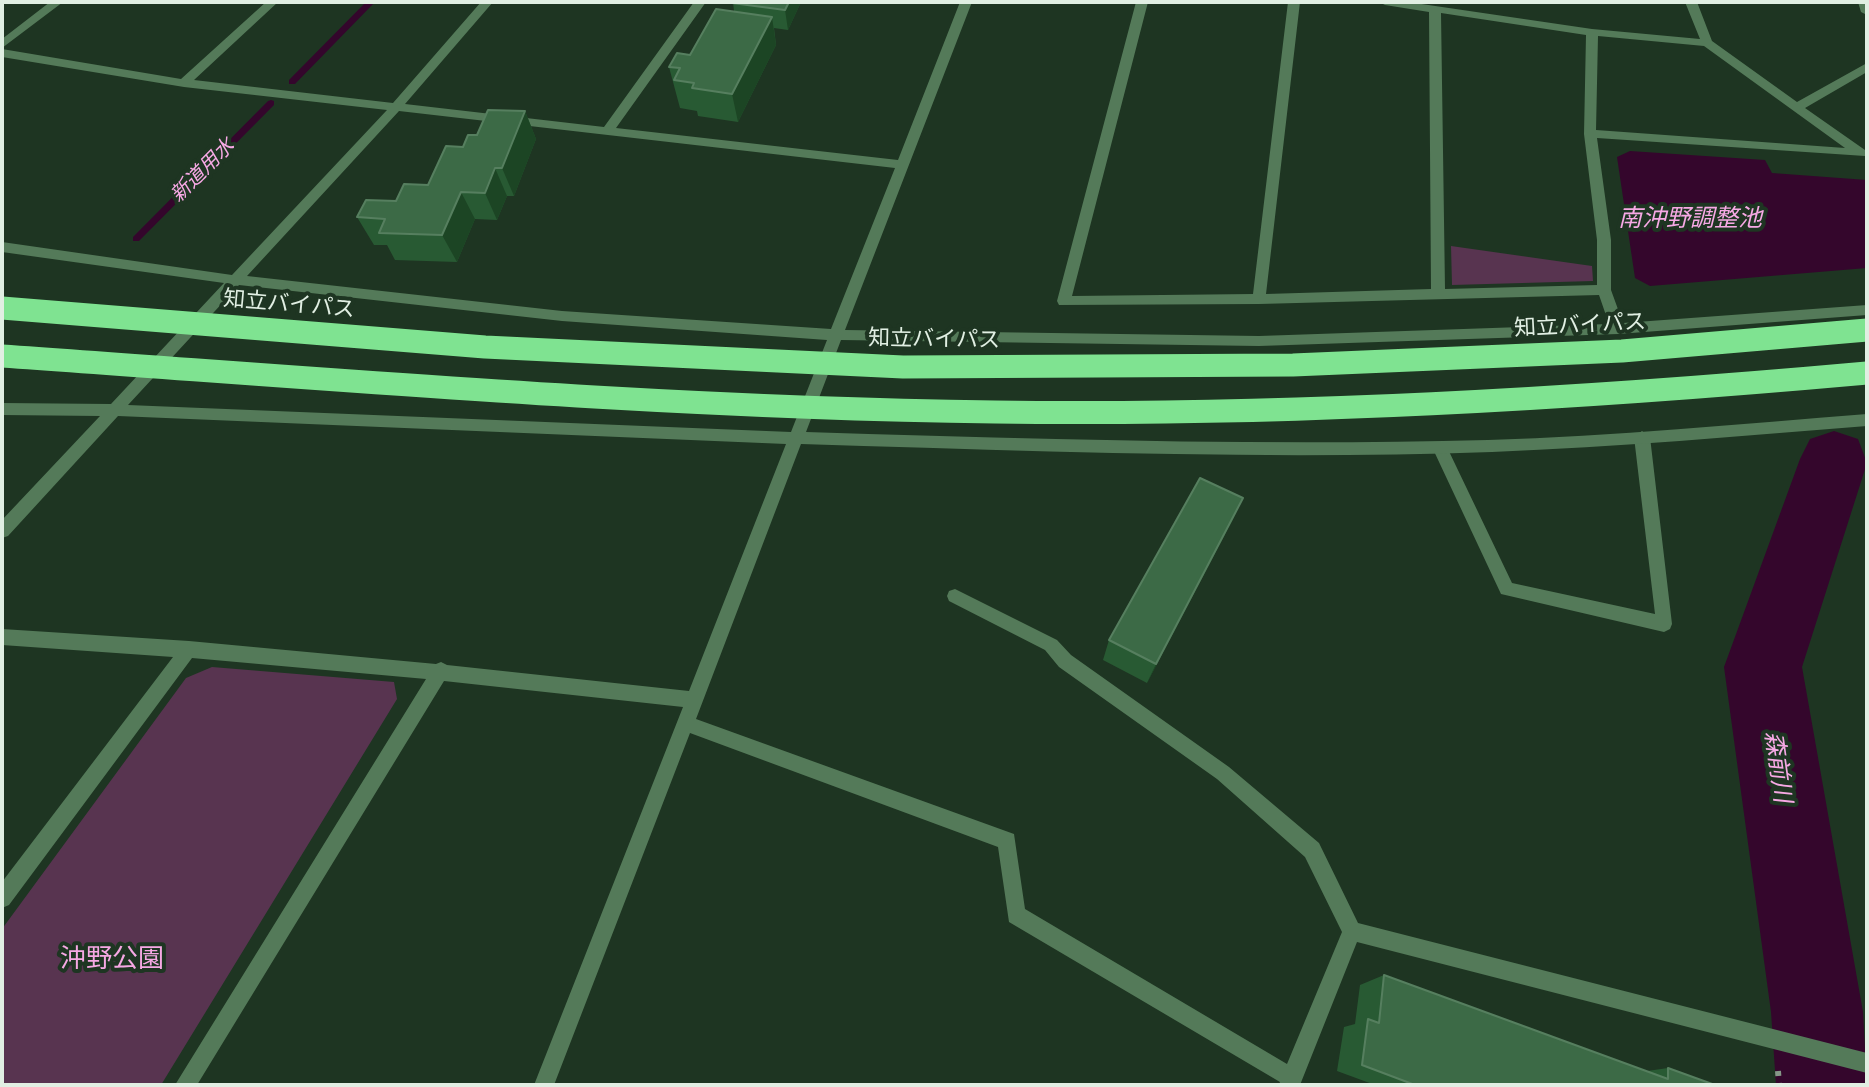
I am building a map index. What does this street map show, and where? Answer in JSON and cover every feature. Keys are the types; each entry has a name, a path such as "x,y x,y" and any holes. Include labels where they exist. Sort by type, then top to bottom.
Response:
{"highway":[{"name":"知立バイパス","path":"2,308 485,347 903,367 1293,365 1622,351 1867,330"},
{"path":"2,356 688,403 996,412 1301,410 1646,393 1867,373"}],"street":[{"path":"2,45 57,2"},
{"path":"184,83 272,2"},
{"path":"2,531 398,105 487,2"},
{"path":"608,130 700,2"},
{"path":"544,1085 966,2"},
{"path":"1142,2 1064,301 1604,290"},
{"path":"1259,299 1294,2"},
{"path":"1385,2 1592,32 1707,43 1864,155"},
{"path":"1691,2 1707,43"},
{"path":"1864,2 1867,12"},
{"path":"1435,9 1438,295"},
{"path":"1592,32 1590,134 1604,240 1604,290 1618,329"},
{"path":"2,53 184,83 904,165"},
{"path":"1796,108 1867,67"},
{"path":"1590,134 1864,155"},
{"path":"2,247 236,280 562,316 837,335 1259,341 1618,329 1867,310"},
{"path":"2,409 114,410 990,446 1440,447 1642,437 1867,420"},
{"path":"1440,447 1507,589 1664,624 1642,437"},
{"path":"685,723 1007,841 1016,915 1291,1081 1352,931 1312,850 1223,773 1065,661 1051,645 955,596"},
{"path":"2,637 441,670 693,700"},
{"path":"2,898 189,649"},
{"path":"185,1085 441,670"},
{"path":"1352,931 1863,1062"}],"green space":[{"path":"1451,246 1592,266 1593,281 1452,285"},
{"name":"沖野公園","path":"212,667 394,682 397,699 161,1085 2,1085 2,929 186,678"}],"water":[{"name":"南沖野調整池","path":"1630,151 1765,160 1772,173 1867,180 1867,268 1650,286 1635,278 1617,157"}],"building":[{"path":"733,2 789,2 785,10"},
{"path":"716,9 772,17 732,94 692,88 694,83 674,80 680,68 669,67 677,53 690,55"},
{"path":"488,110 525,111 502,168 495,168 485,193 461,192 442,235 379,233 385,219 357,217 366,200 396,201 404,184 428,185 446,146 463,147 468,135 477,135"},
{"path":"1200,478 1243,498 1156,664 1109,640"},
{"path":"1384,975 1668,1079 1668,1068 1715,1085 1415,1085 1362,1065 1368,1019 1379,1023"}],"waterway":[{"name":"新道用水","path":"292,82 371,2"},
{"name":"新道用水","path":"136,239 271,103"},
{"name":"森前川","path":"1823,1085 1817,1012 1763,667 1834,459"}]}
